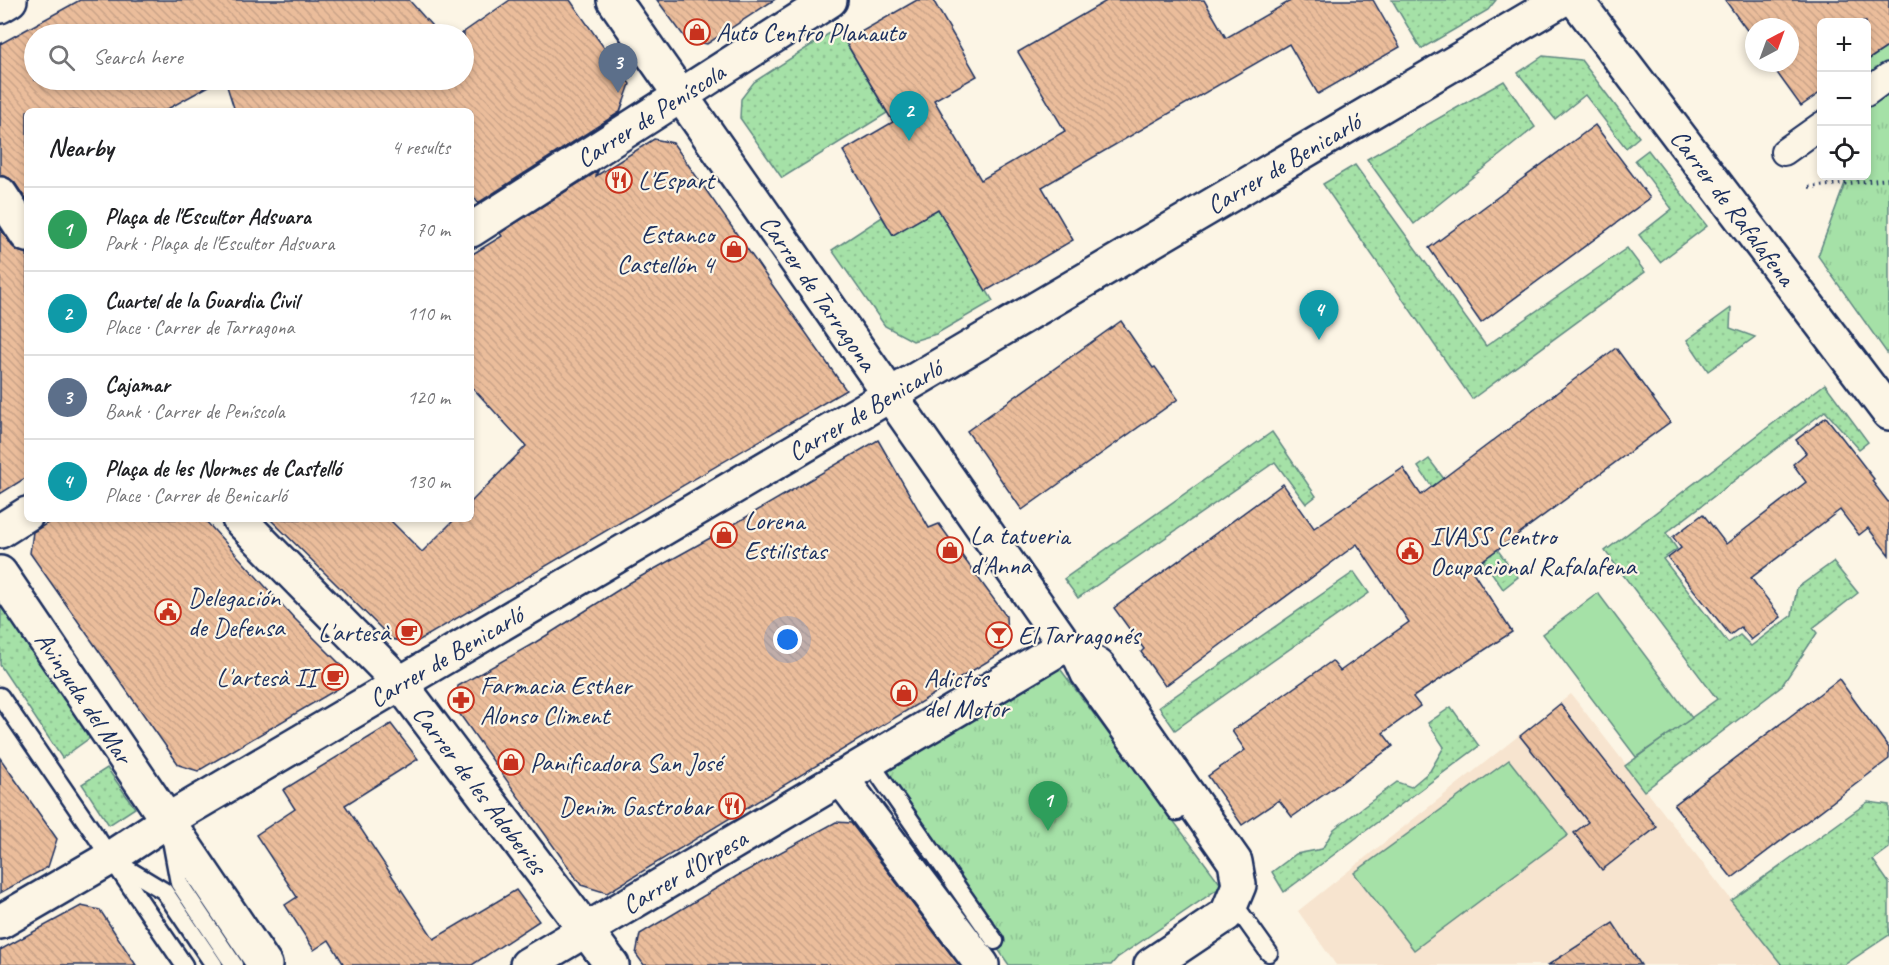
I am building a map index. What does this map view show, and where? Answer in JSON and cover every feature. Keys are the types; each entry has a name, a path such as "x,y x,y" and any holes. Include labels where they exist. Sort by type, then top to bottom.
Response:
{"street":[{"path":"0,6 10,0"},
{"name":"Carrer de Tarragona","path":"614,0 1065,645"},
{"name":"Carrer de Peníscola","path":"474,228 830,0"},
{"name":"Carrer de Benicarló","path":"168,820 1561,0"},
{"name":"Carrer de Rafalafena","path":"1576,0 1889,413"},
{"path":"1871,89 1889,76"},
{"path":"1784,152 1820,126"},
{"path":"0,194 24,231"},
{"path":"0,531 24,516"},
{"name":"Carrer de les Adoberies","path":"242,522 400,683 612,965"},
{"name":"Avinguda del Mar","path":"0,573 265,965"},
{"path":"1065,645 1098,666 1234,862 1239,885 1227,914 1151,965"},
{"name":"Carrer d'Orpesa","path":"527,965 1065,645"},
{"path":"855,770 989,953"},
{"path":"0,922 111,858 168,820"}],"lane":[{"path":"1065,645 1080,677 1177,812"},
{"path":"0,696 184,965"},
{"path":"168,820 179,883 234,965"},
{"path":"111,858 164,891 214,965"},
{"path":"1232,901 1269,953"}],"path":[{"path":"1809,188 1889,179"}],"shaded area":[{"path":"1571,694 1782,965 1336,965 1298,911"}],"green space":[{"path":"1392,0 1496,0 1488,10 1421,49"},
{"path":"836,29 887,113 782,178 740,118 741,99 754,82"},
{"path":"1889,46 1889,356 1818,256 1844,180 1871,180 1871,58"},
{"path":"1543,56 1581,60 1639,137 1626,148 1585,95 1555,119 1518,73"},
{"path":"1504,81 1535,127 1414,224 1367,159"},
{"path":"1648,150 1707,226 1660,262 1639,235 1672,209 1635,160"},
{"path":"1355,165 1486,346 1627,248 1645,272 1472,399 1323,184"},
{"path":"938,209 993,301 936,334 913,341 885,326 832,250 882,217 893,234"},
{"path":"1731,308 1730,328 1755,337 1708,371 1687,340"},
{"path":"1825,384 1868,442 1859,449 1825,411 1666,533 1677,549 1663,559 1728,643 1740,635 1751,646 1792,615 1797,588 1833,562 1858,593 1813,628 1817,633 1781,687 1644,791 1625,766 1717,699 1605,551"},
{"path":"1272,432 1316,496 1306,504 1275,462 1078,598 1064,579"},
{"path":"1429,459 1518,577 1503,589 1418,467"},
{"path":"1354,572 1369,593 1175,730 1159,707"},
{"path":"1598,593 1692,718 1636,757 1543,634"},
{"path":"1,606 91,737 62,758 0,665"},
{"path":"1058,666 1222,886 1117,958 1111,965 1009,965 878,776"},
{"path":"1451,707 1479,746 1284,892 1272,872 1296,854 1322,849 1334,829 1397,782 1411,787 1430,771 1444,747 1428,723"},
{"path":"1509,760 1568,835 1414,950 1354,873"},
{"path":"107,768 135,808 109,825 82,784"},
{"path":"1868,802 1889,805 1889,848 1873,860 1889,883 1889,935 1844,965 1782,965 1731,901"}],"building":[{"path":"80,0 409,0 430,24 36,24"},
{"path":"510,0 570,0 630,84 620,112 478,203 474,197 474,108 234,108 228,90 474,90 474,25"},
{"path":"657,0 774,0 707,44 686,39"},
{"path":"917,0 933,0 977,76 934,100 981,180 1065,131 1018,52 1108,0 1204,0 1226,38 1292,0 1373,0 1400,47 1318,94 1289,44 1042,187 1073,240 986,291 938,209 893,235 843,151 893,122 845,41"},
{"path":"1725,0 1889,0 1889,46 1871,58 1871,18 1817,18 1817,95 1801,106 1776,72 1799,72 1799,18 1745,18 1745,28"},
{"path":"24,31 24,90 202,90 169,108 24,108 24,196 15,183 0,175 0,44"},
{"path":"1595,125 1650,198 1481,323 1429,248"},
{"path":"654,139 673,143 846,390 413,644 392,639 273,522 392,522 422,552 452,522 474,522 474,499 526,446 474,389 474,253 502,236 500,233 598,171 596,176"},
{"path":"0,228 12,246 24,253 24,479 0,494"},
{"path":"1121,321 1153,368 1155,367 1178,399 1022,510 967,431"},
{"path":"1616,348 1670,422 1471,569 1512,632 1413,697 1420,706 1383,733 1393,746 1292,817 1279,800 1242,825 1208,776 1245,750 1232,731 1332,661 1340,671 1409,622 1357,544 1165,686 1141,652 1144,649 1114,608 1283,484 1314,528 1403,468 1421,495"},
{"path":"1826,417 1874,479 1872,481 1889,503 1889,555 1868,528 1859,535 1840,510 1751,578 1781,617 1751,640 1741,627 1730,635 1668,558 1681,548 1673,537 1703,514 1726,544 1806,482 1793,464 1806,453 1796,440"},
{"path":"878,440 929,528 939,524 1006,616 1007,636 1003,652 607,893 581,885 454,706 458,686 536,642 631,582"},
{"path":"49,522 207,522 294,618 343,667 339,688 198,771 179,765 30,553 33,532"},
{"path":"1839,679 1889,748 1889,759 1732,878 1674,805"},
{"path":"1560,704 1657,827 1602,870 1574,833 1588,822 1520,736"},
{"path":"391,724 418,759 345,805 434,939 516,890 539,921 472,965 344,965 329,940 314,950 285,905 297,897 256,835 295,809 283,790"},
{"path":"0,758 57,839 48,867 0,893"},
{"path":"836,822 851,823 959,965 644,965 636,954 640,934 737,876"},
{"path":"81,906 100,910 136,965 0,965 0,950"},
{"path":"1613,923 1641,965 1548,965"}],"place":[{"name":"Auto Centro Planauto","path":"697,32"},
{"name":"Cajamar","path":"618,93"},
{"name":"Cuartel de la Guardia Civil","path":"909,141"},
{"name":"L'Espart","path":"619,180"},
{"name":"Estanco Castellón 4","path":"734,249"},
{"name":"Plaça de les Normes de Castelló","path":"1319,340"},
{"name":"Lorena Estilistas","path":"724,535"},
{"name":"La tatueria d'Anna","path":"950,550"},
{"name":"IVASS Centro Ocupacional Rafalafena","path":"1410,551"},
{"name":"Delegación de Defensa","path":"168,612"},
{"name":"L'artesà","path":"409,632"},
{"name":"El Tarragonés","path":"999,635"},
{"name":"L'artesà II","path":"335,677"},
{"name":"Adictos del Motor","path":"904,693"},
{"name":"Farmacia Esther Alonso Climent","path":"461,700"},
{"name":"Panificadora San José","path":"511,762"},
{"name":"Denim Gastrobar","path":"732,806"},
{"name":"Plaça de l'Escultor Adsuara","path":"1048,831"}]}
